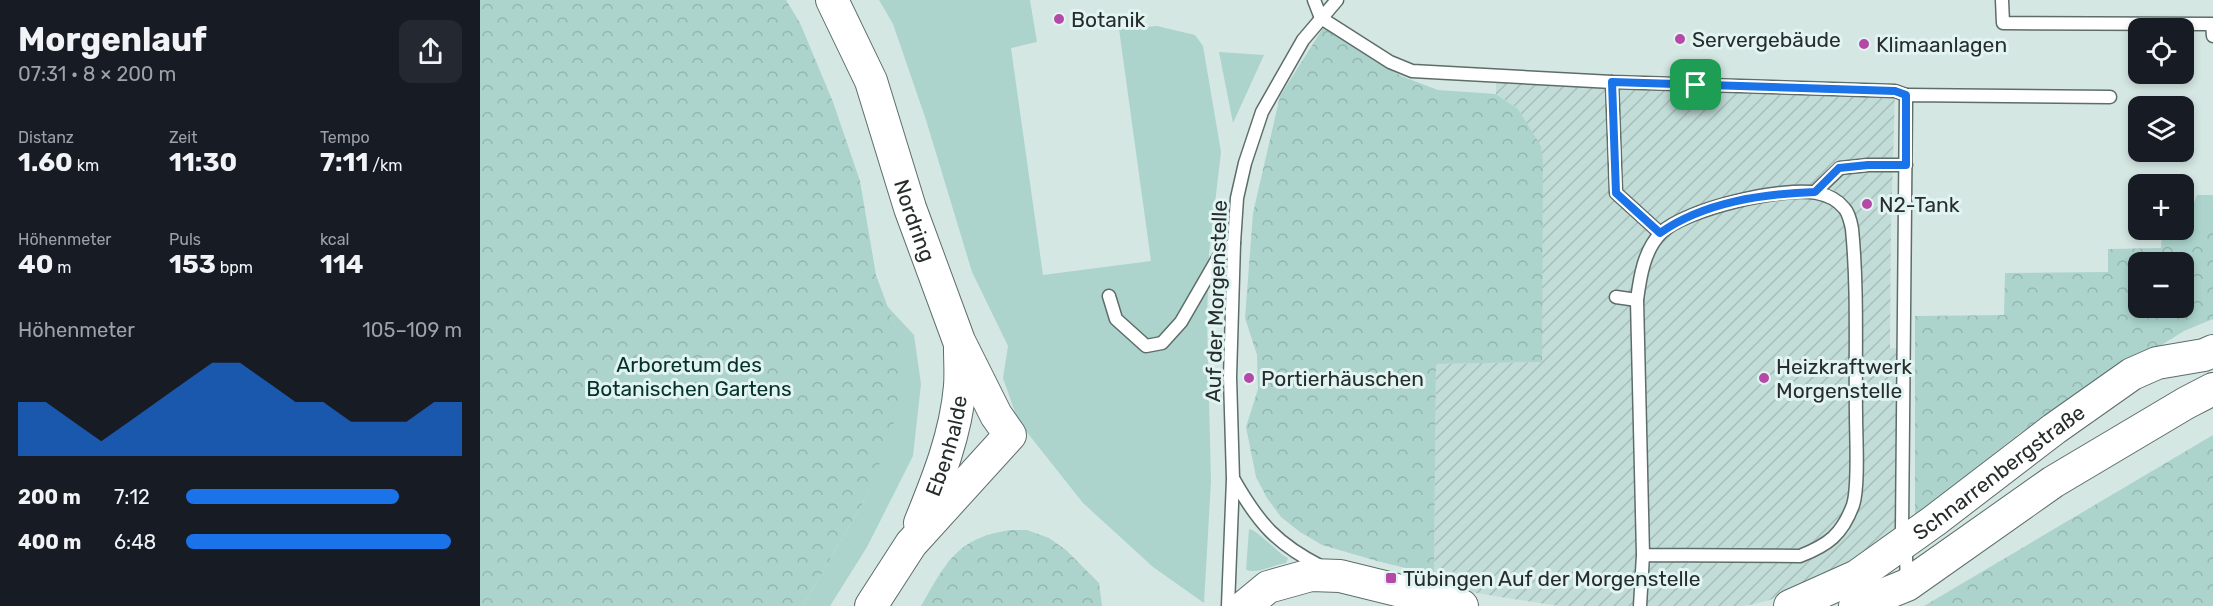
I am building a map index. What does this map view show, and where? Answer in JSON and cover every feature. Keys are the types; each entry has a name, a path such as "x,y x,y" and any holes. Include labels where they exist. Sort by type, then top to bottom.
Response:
{"street":[{"name":"Nordring","path":"832,0 871,81 910,208 959,341 996,415 1010,435"},
{"name":"Ebenhalde","path":"871,606 911,543 938,480 954,425 960,385 959,341"},
{"name":"Schnarrenbergstraße","path":"1790,606 1857,576 1900,541 2132,374 2157,363 2204,355 2213,351"},
{"name":"Schnarrenbergstraße","path":"1855,606 1906,585 2053,482 2213,389"},
{"name":"Ebenhalde","path":"911,543 1010,435"},
{"path":"1245,606 1268,587 1311,575 1340,576 1462,606"}],"lane":[{"path":"1314,0 1321,18 1390,62 1412,71 1612,82 1895,91 1906,95 2110,97"},
{"name":"Auf der Morgenstelle","path":"1228,606 1233,479 1230,377 1237,198 1245,163 1262,112 1303,40 1337,0"},
{"path":"2002,0 2003,23 2212,24 2213,36"},
{"path":"1612,82 1616,193 1660,233"},
{"path":"1906,95 1900,541 1906,585"},
{"path":"1815,192 1839,168 1906,165"},
{"path":"1640,606 1643,555 1636,300 1645,260 1660,233 1678,220 1709,208 1780,193 1815,192 1832,198 1845,208 1852,226 1856,457 1854,503 1841,530 1817,550 1800,556 1643,555"},
{"path":"1109,296 1116,319 1146,346 1162,343 1181,322 1218,258 1234,243"},
{"path":"1616,297 1636,300"},
{"path":"1233,479 1266,529 1286,546 1340,576"}],"shaded area":[{"path":"1496,77 1895,91 1890,348 1904,349 1902,530 1872,553 1820,580 1767,601 1745,606 1558,606 1476,593 1441,584 1434,575 1436,364 1542,362 1542,279 1518,109 1496,94"}],"green space":[{"name":"Arboretum des Botanischen Gartens","path":"480,0 786,0 800,23 833,102 860,181 876,275 896,329 904,377 892,430 869,492 803,606 480,606"},
{"path":"879,0 1030,0 1037,42 1011,48 1043,275 1151,261 1119,29 1157,26 1195,35 1203,46 1221,152 1209,254 1207,318 1211,481 1204,603 1153,567 1083,503 1018,421 1003,378 1008,346 972,272 926,120 893,24"},
{"path":"1323,28 1401,76 1438,90 1496,94 1518,109 1541,146 1543,161 1542,362 1436,364 1434,575 1322,545 1281,517 1267,498 1256,477 1246,427 1258,389 1257,355 1245,318 1253,213 1280,96"},
{"path":"1219,52 1264,55 1233,123"},
{"path":"2197,195 2213,195 2213,233 2194,233 2194,203"},
{"path":"2194,233 2213,233 2213,319 2184,331 2020,433 1915,516 1915,316 2004,315 2005,273 2108,272 2108,249 2161,248 2162,240 2194,240"},
{"path":"887,306 914,335 921,384 913,456 867,547 830,606 803,606 869,492 896,329"},
{"path":"2213,435 2213,606 1924,606"},
{"path":"1249,529 1288,558 1286,563 1261,570 1246,570"},
{"path":"1010,530 1027,530 1049,538 1066,550 1099,583 1102,606 921,606 946,565 965,546 977,539"}],"place":[{"name":"Botanik","path":"1059,19"},
{"name":"Servergebäude","path":"1680,39"},
{"name":"Klimaanlagen","path":"1864,44"},
{"name":"N2-Tank","path":"1867,204"},
{"name":"Portierhäuschen","path":"1249,378"},
{"name":"Heizkraftwerk Morgenstelle","path":"1764,378"},
{"name":"Tübingen Auf der Morgenstelle","path":"1391,578"}],"route":[{"path":"1612,82 1696,85 1895,91 1906,95 1906,165 1839,168 1815,192 1780,193 1709,208 1678,220 1660,233 1616,193 1612,82"}]}
